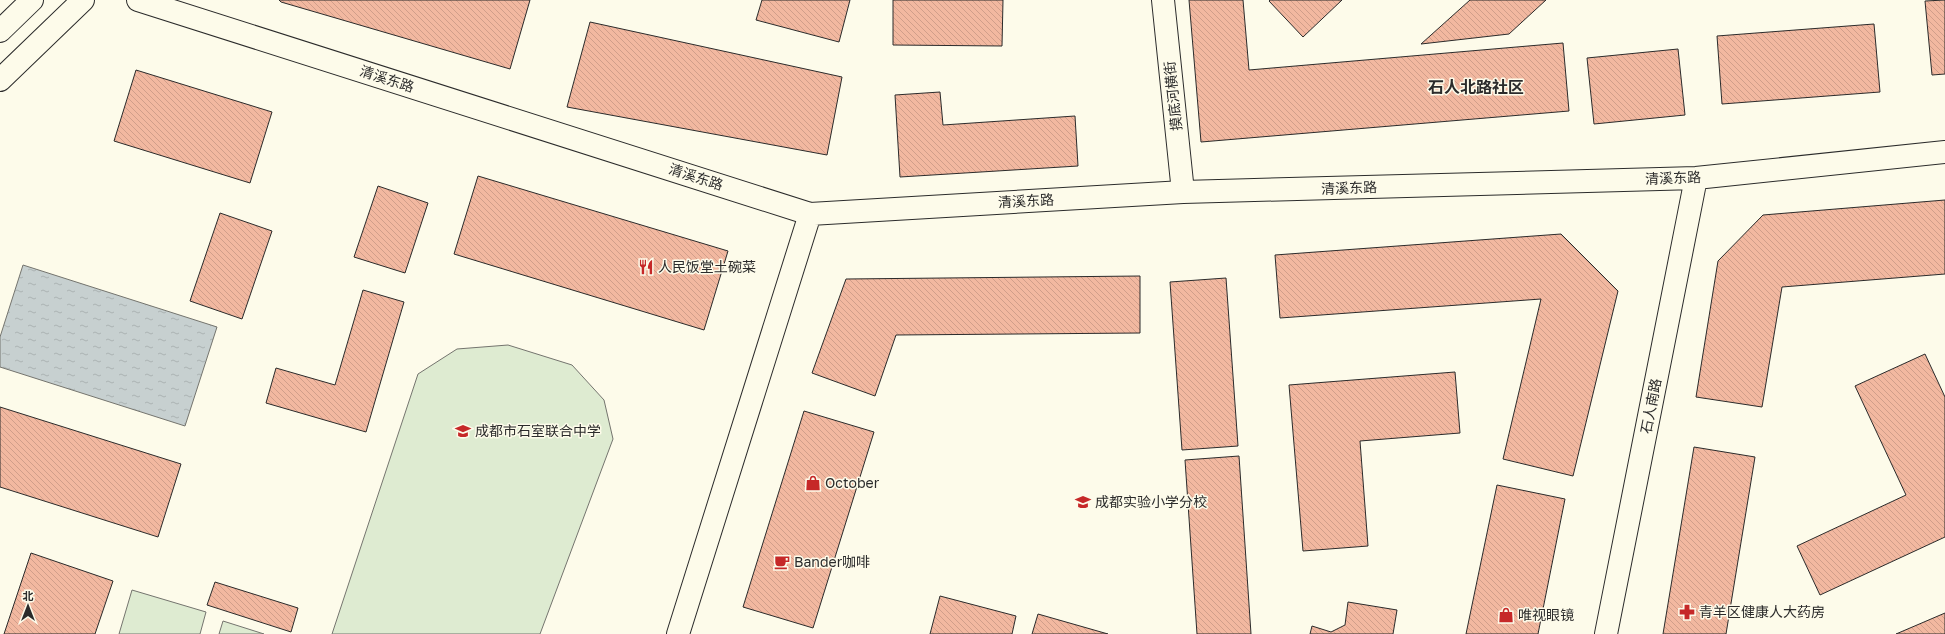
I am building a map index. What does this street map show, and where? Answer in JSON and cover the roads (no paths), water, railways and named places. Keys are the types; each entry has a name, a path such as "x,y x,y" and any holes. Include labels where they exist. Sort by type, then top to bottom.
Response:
{"main road":[{"path":"0,31 32,0"},
{"path":"0,80 82,0"},
{"name":"清溪东路","path":"138,0 810,214 1183,192 1696,178 1945,152"},
{"name":"摸底河横街","path":"1163,0 1183,192"},
{"name":"石人南路","path":"1606,634 1696,178"},
{"path":"678,634 810,214"}],"water":[{"path":"23,265 217,327 185,426 0,367 0,337"}],"place":[{"name":"人民饭堂土碗菜","path":"646,267"},
{"name":"成都市石室联合中学","path":"463,431"},
{"name":"October","path":"813,483"},
{"name":"成都实验小学分校","path":"1083,502"},
{"name":"Bander咖啡","path":"782,562"},
{"name":"青羊区健康人大药房","path":"1687,612"},
{"name":"唯视眼镜","path":"1506,615"}],"district":[{"name":"石人北路社区","path":"1476,87"}]}
